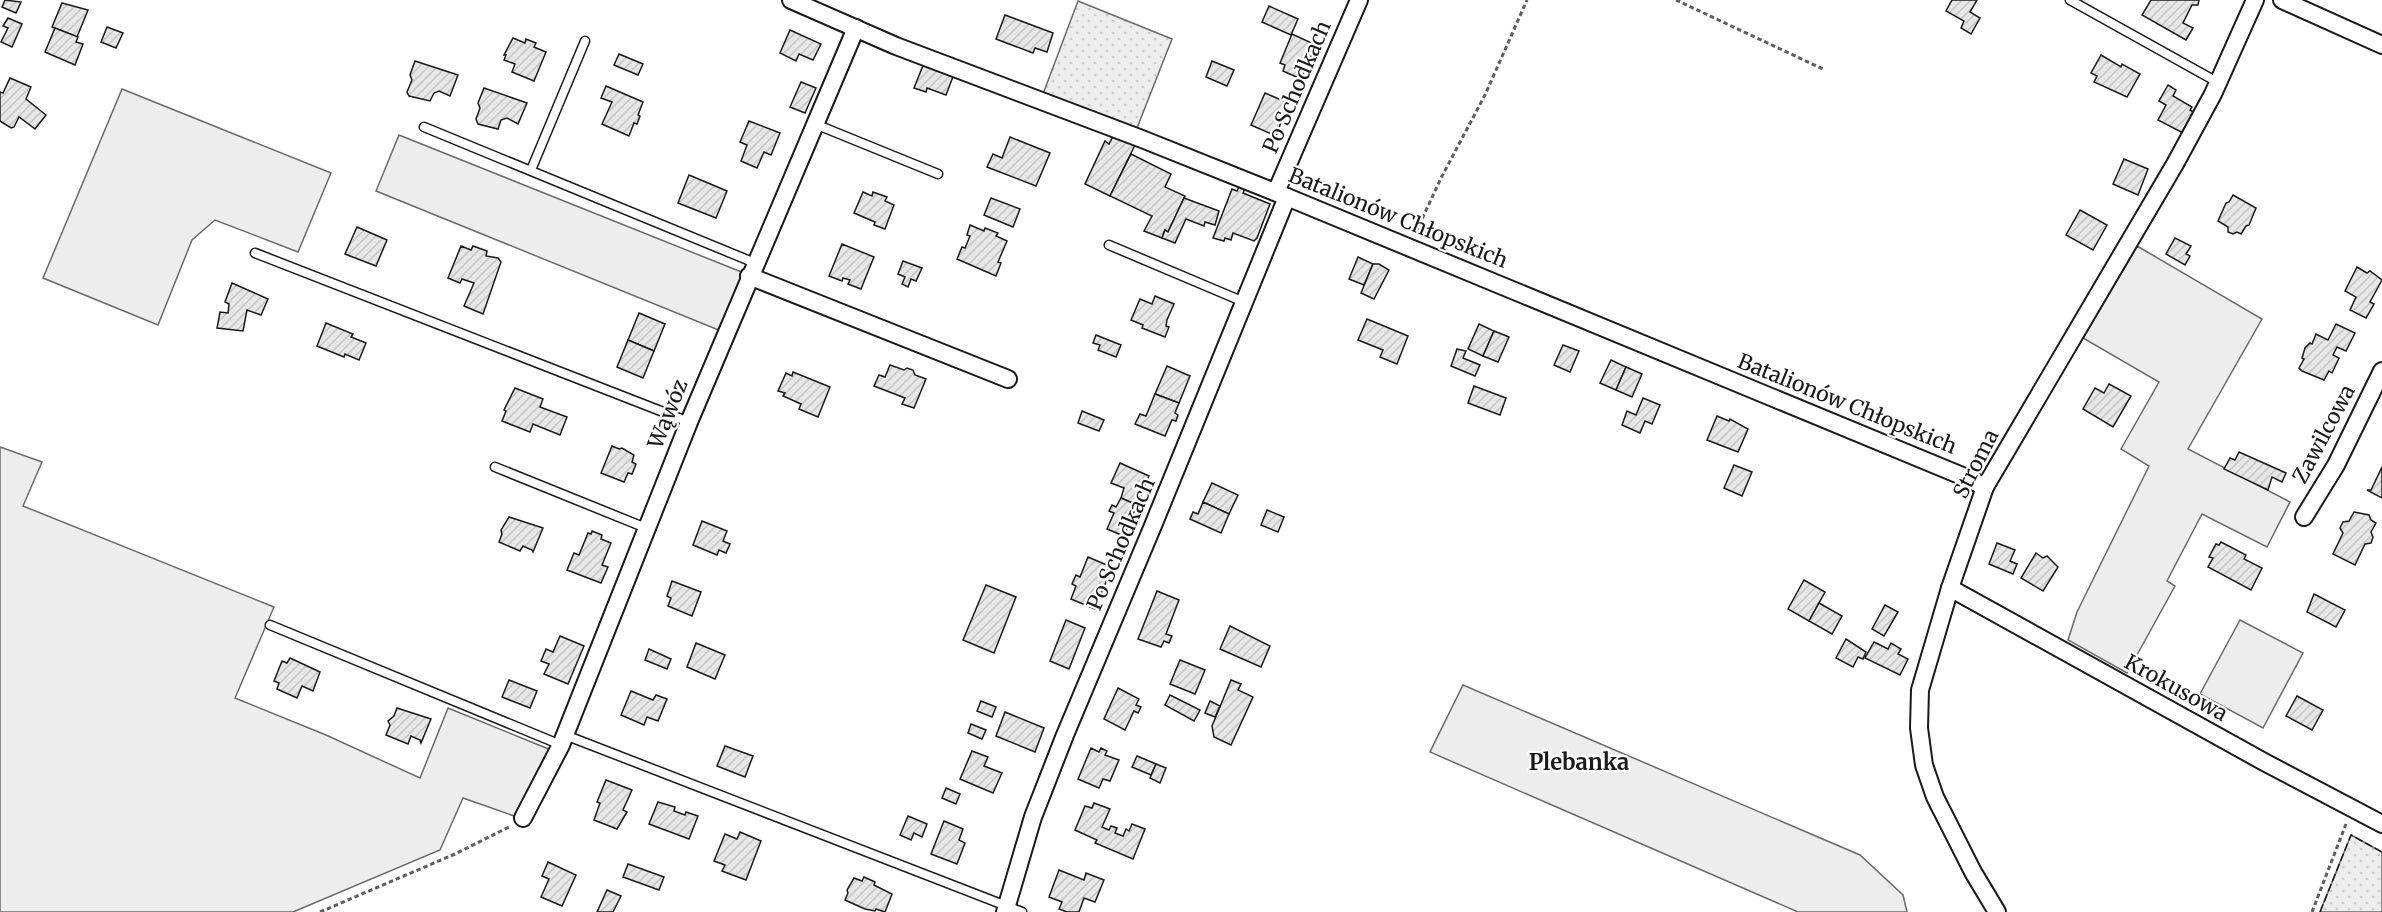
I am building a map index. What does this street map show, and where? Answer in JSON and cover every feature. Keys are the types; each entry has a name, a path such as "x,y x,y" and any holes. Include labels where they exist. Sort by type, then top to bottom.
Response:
{"street":[{"name":"Batalionów Chłopskich","path":"791,0 896,46 1142,139 1282,195 1967,477 1985,487"},
{"name":"Po Schodkach","path":"1005,908 1033,817 1244,302 1282,195 1359,0"},
{"name":"Stroma","path":"1997,912 1972,872 1935,797 1924,765 1919,728 1920,690 1950,588 1985,487 2175,164 2218,83 2255,0"},
{"path":"2282,0 2382,45"},
{"name":"Wąwóz","path":"523,818 563,740 689,422 856,28"},
{"path":"752,270 1008,379"},
{"name":"Zawilcowa","path":"2304,517 2336,465 2382,370"},
{"name":"Krokusowa","path":"1950,588 2266,763 2333,796 2352,809 2382,824"}],"lane":[{"path":"2070,0 2218,83"},
{"path":"531,170 585,41"},
{"path":"815,124 938,174"},
{"path":"424,128 531,170 752,270"},
{"path":"1109,245 1244,302"},
{"path":"255,253 689,422"},
{"path":"495,467 646,528"},
{"path":"270,625 563,740 1005,908 1022,912"}],"path":[{"path":"1409,247 1441,178 1485,95 1527,0"},
{"path":"1676,0 1825,70"},
{"path":"2312,912 2352,809"},
{"path":"320,912 500,833"}],"shaded area":[{"path":"1078,1 1172,39 1137,128 1043,94"},
{"path":"122,89 331,173 298,252 215,220 192,240 158,325 43,278"},
{"path":"399,135 744,273 721,331 376,191"},
{"path":"2137,246 2262,319 2188,449 2290,502 2267,547 2202,514 2167,581 2175,586 2127,673 2068,640 2077,612 2149,466 2121,449 2159,382 2083,338"},
{"path":"0,447 42,462 23,506 274,607 235,698 326,735 420,778 448,708 551,750 517,817 463,798 440,850 293,912 0,912"},
{"path":"2240,620 2303,653 2263,728 2200,694"},
{"path":"1463,685 1860,855 1903,895 1907,912 1798,912 1430,752"},
{"path":"2351,835 2382,852 2382,912 2320,912"}],"building":[{"path":"5,0 21,2 16,13 2,7"},
{"path":"1952,0 1977,0 1970,12 1980,18 1971,34 1961,28 1964,21 1946,11"},
{"path":"2151,0 2199,0 2198,5 2192,5 2183,23 2193,28 2186,40 2142,15"},
{"path":"62,3 88,10 77,37 52,27"},
{"path":"1269,6 1298,19 1291,35 1262,22"},
{"path":"1005,15 1053,33 1047,52 1035,48 1033,53 996,39"},
{"path":"8,18 22,24 12,47 1,42 8,28 3,26"},
{"path":"107,27 123,33 116,48 101,42"},
{"path":"55,28 78,37 76,42 83,44 75,65 45,52"},
{"path":"790,30 821,44 813,60 799,54 796,61 780,53"},
{"path":"1292,34 1316,45 1301,79 1283,71 1285,65 1280,63"},
{"path":"513,38 525,43 526,39 536,43 534,47 546,52 534,81 512,72 515,64 504,60 506,55 504,55"},
{"path":"619,54 643,64 638,75 614,65"},
{"path":"2101,55 2121,67 2122,64 2140,74 2127,97 2094,82 2097,76 2091,73"},
{"path":"415,61 458,75 450,96 439,91 434,93 430,101 409,96 407,92 412,80 410,75"},
{"path":"1212,61 1234,70 1227,86 1206,77"},
{"path":"924,63 954,74 946,95 927,88 926,92 914,88"},
{"path":"10,78 31,87 26,99 46,115 35,129 19,117 14,127 11,128 0,121 0,92 3,93"},
{"path":"801,82 816,88 805,113 790,107"},
{"path":"2168,85 2176,90 2173,96 2192,107 2190,110 2195,113 2183,133 2158,120 2166,105 2159,101"},
{"path":"606,86 643,102 637,124 634,123 629,136 602,124 612,102 601,98"},
{"path":"484,88 527,103 518,124 507,118 501,120 498,129 478,124 476,119 480,108 478,103"},
{"path":"1265,93 1288,103 1276,136 1251,125"},
{"path":"749,121 780,133 771,155 764,152 757,168 741,161 747,145 740,142"},
{"path":"1114,134 1136,143 1110,196 1085,184 1105,141 1109,144"},
{"path":"1010,137 1050,153 1036,186 987,167 993,154 1002,158"},
{"path":"1131,154 1171,174 1165,187 1185,196 1168,232 1165,230 1162,238 1144,231 1152,216 1110,196"},
{"path":"2124,159 2148,169 2138,195 2113,184"},
{"path":"689,175 727,191 716,218 678,203"},
{"path":"1239,187 1245,189 1243,193 1270,204 1257,238 1254,241 1233,233 1231,240 1213,238 1232,189 1237,191"},
{"path":"863,192 872,196 873,192 887,197 885,201 894,205 885,229 854,213"},
{"path":"2233,195 2256,208 2249,225 2241,234 2228,232 2228,227 2218,221 2226,203"},
{"path":"991,198 1020,209 1013,227 984,215"},
{"path":"1184,198 1219,211 1215,225 1205,222 1204,226 1186,219 1175,243 1162,238 1165,230 1168,232"},
{"path":"2080,210 2107,225 2093,250 2066,235"},
{"path":"970,225 984,231 985,228 998,233 996,236 1007,241 998,262 1001,263 996,276 957,259 970,236 967,235"},
{"path":"357,227 387,240 376,266 345,254"},
{"path":"2175,238 2191,246 2186,254 2190,256 2185,265 2166,254"},
{"path":"842,244 874,257 861,289 848,284 850,280 843,278 842,281 829,276"},
{"path":"461,246 471,250 473,246 487,251 486,256 498,258 501,262 483,314 464,306 474,283 462,279 460,283 448,278"},
{"path":"1358,257 1373,264 1364,285 1349,279"},
{"path":"903,261 922,268 916,281 911,279 908,287 902,284 905,277 898,274"},
{"path":"1373,264 1379,264 1389,270 1374,299 1361,293"},
{"path":"2357,267 2367,273 2370,271 2382,280 2370,302 2374,304 2366,318 2350,310 2356,297 2345,291"},
{"path":"232,283 268,299 261,315 247,310 243,331 217,328 220,312 228,313 229,304 225,302"},
{"path":"1155,296 1174,304 1167,320 1166,326 1169,327 1165,337 1142,328 1143,325 1131,320 1140,299 1152,304"},
{"path":"639,313 665,324 654,351 628,340"},
{"path":"1367,319 1408,336 1397,364 1380,357 1383,350 1358,340"},
{"path":"326,323 353,334 351,337 366,343 359,360 345,354 344,357 317,346"},
{"path":"1479,324 1494,331 1483,356 1468,349"},
{"path":"2336,324 2355,333 2346,351 2337,347 2333,355 2339,358 2332,373 2329,371 2324,380 2302,371 2299,368 2304,359 2302,358 2305,348 2310,343 2312,344 2316,334 2328,340"},
{"path":"1494,331 1509,337 1498,362 1483,356"},
{"path":"1096,335 1121,345 1116,357 1098,350 1100,345 1093,343"},
{"path":"628,340 654,351 643,378 617,367"},
{"path":"1563,345 1579,351 1570,372 1554,365"},
{"path":"1457,349 1466,351 1463,358 1480,365 1475,376 1451,366"},
{"path":"1611,360 1626,367 1616,390 1600,383"},
{"path":"890,365 904,370 907,368 913,370 915,375 926,379 914,408 902,404 905,398 874,386 879,375 885,377"},
{"path":"1167,366 1190,376 1179,403 1155,394"},
{"path":"1626,367 1642,374 1632,397 1616,390"},
{"path":"793,372 830,387 818,417 799,409 801,404 783,396 785,393 778,391 786,373 792,376"},
{"path":"2109,384 2131,396 2113,427 2083,409 2095,388 2104,393"},
{"path":"1474,386 1506,398 1500,415 1468,403"},
{"path":"515,388 543,399 540,407 567,417 560,435 533,424 530,432 502,421 506,411 504,410"},
{"path":"1155,394 1179,403 1175,413 1178,415 1176,421 1172,420 1165,436 1135,424 1140,414 1146,416"},
{"path":"1643,398 1660,405 1652,424 1645,421 1640,433 1622,425 1627,411 1636,415"},
{"path":"1082,411 1104,420 1099,431 1078,423"},
{"path":"1717,416 1729,421 1730,419 1748,429 1738,452 1707,440"},
{"path":"612,446 622,448 634,455 632,462 636,464 632,474 628,473 624,482 601,473"},
{"path":"2239,452 2286,473 2282,482 2272,477 2268,490 2224,469 2230,458 2235,460"},
{"path":"1120,463 1149,476 1137,505 1121,498 1124,488 1111,483"},
{"path":"1734,465 1752,472 1742,496 1724,488"},
{"path":"2382,467 2382,498 2367,490 2371,490"},
{"path":"1212,483 1238,495 1229,514 1203,502"},
{"path":"1121,498 1137,505 1130,521 1134,523 1131,529 1128,527 1124,536 1107,529 1114,513 1109,511 1112,505 1116,507"},
{"path":"1203,502 1229,514 1221,533 1190,519 1193,512 1198,514"},
{"path":"1267,510 1284,517 1278,532 1261,525"},
{"path":"2354,512 2369,515 2376,523 2371,532 2373,537 2371,543 2365,544 2355,565 2333,554 2343,533 2340,528 2343,522 2349,521"},
{"path":"509,517 543,528 533,552 523,546 520,551 499,542 501,530"},
{"path":"702,521 727,531 723,541 730,544 726,553 719,550 717,555 693,545"},
{"path":"592,531 602,535 601,539 611,543 602,565 608,567 601,583 567,570 574,553 579,555 588,533 591,534"},
{"path":"2221,542 2246,555 2244,559 2262,568 2251,590 2208,567 2213,558 2209,557 2216,544 2219,545"},
{"path":"1997,543 2015,550 2010,561 2017,564 2013,574 1989,564"},
{"path":"2036,553 2043,558 2047,556 2058,567 2043,591 2021,578"},
{"path":"1088,557 1109,566 1105,576 1108,577 1095,609 1071,599 1076,586 1072,584 1076,575 1080,577"},
{"path":"1804,580 1825,592 1809,621 1788,609"},
{"path":"672,581 701,592 692,616 668,606 671,598 667,596"},
{"path":"986,585 1016,597 994,653 963,640"},
{"path":"1157,591 1179,600 1166,634 1172,636 1169,643 1164,641 1161,647 1138,639"},
{"path":"2314,594 2345,610 2336,627 2307,612"},
{"path":"1819,603 1842,616 1832,634 1809,621"},
{"path":"1885,605 1898,612 1884,636 1872,629"},
{"path":"1066,620 1085,628 1069,669 1050,661"},
{"path":"1230,626 1270,646 1261,667 1220,649"},
{"path":"560,636 584,646 568,684 544,674 549,664 541,661 546,649 553,652"},
{"path":"1846,639 1866,652 1863,659 1858,657 1853,667 1836,658"},
{"path":"1874,642 1888,649 1891,643 1901,649 1898,654 1908,659 1900,675 1865,658"},
{"path":"696,643 725,655 715,679 687,667"},
{"path":"649,649 671,659 667,669 645,660"},
{"path":"290,658 320,672 313,691 302,686 297,698 277,689 279,683 274,681 282,661 287,663"},
{"path":"1180,660 1205,670 1195,694 1170,684"},
{"path":"509,680 537,691 530,708 502,697"},
{"path":"1231,680 1241,684 1238,690 1253,697 1231,745 1214,737 1212,726"},
{"path":"1118,688 1139,699 1136,705 1141,707 1138,713 1134,711 1125,730 1104,719"},
{"path":"631,691 653,700 656,695 667,699 658,721 647,717 644,725 621,715"},
{"path":"1170,695 1200,710 1194,721 1165,705"},
{"path":"2297,696 2323,710 2312,730 2286,716"},
{"path":"981,701 996,707 992,717 977,711"},
{"path":"1210,701 1220,706 1215,717 1205,713"},
{"path":"397,708 431,719 421,743 420,740 411,736 408,744 386,735 390,725 388,721 394,716"},
{"path":"1005,712 1044,728 1035,752 996,736"},
{"path":"971,724 986,730 982,739 968,733"},
{"path":"725,746 753,756 745,777 717,766"},
{"path":"1091,748 1099,752 1101,748 1107,751 1105,755 1119,760 1110,781 1103,779 1099,788 1078,779"},
{"path":"972,751 988,757 984,766 1002,773 993,793 960,779"},
{"path":"1137,756 1156,764 1151,775 1132,767"},
{"path":"1156,764 1166,768 1160,783 1150,778"},
{"path":"606,780 632,790 623,810 627,812 617,829 594,820 600,803 597,802"},
{"path":"946,788 960,794 956,804 942,798"},
{"path":"658,802 675,807 674,811 685,815 686,812 698,816 689,839 649,824"},
{"path":"1094,803 1110,809 1102,827 1109,830 1111,826 1117,828 1115,833 1123,836 1132,824 1145,829 1133,859 1095,843 1097,840 1075,830 1085,806 1092,808"},
{"path":"908,816 927,824 922,837 914,833 911,840 900,835"},
{"path":"944,821 963,829 959,840 965,843 957,864 931,854"},
{"path":"740,832 761,841 746,880 722,871 725,865 714,861 725,834 737,839"},
{"path":"548,862 576,875 562,906 541,897 549,879 542,876"},
{"path":"628,864 664,877 659,890 623,877"},
{"path":"1059,870 1084,880 1086,873 1104,880 1095,902 1084,898 1079,912 1059,909 1062,902 1049,897"},
{"path":"864,877 892,894 885,912 865,909 845,900 847,890 854,878 862,881"},
{"path":"607,890 621,896 613,912 597,912"}],"fence":[{"path":"2320,912 2351,835 2382,852"}],"district":[{"name":"Plebanka","path":"1579,762"}]}
